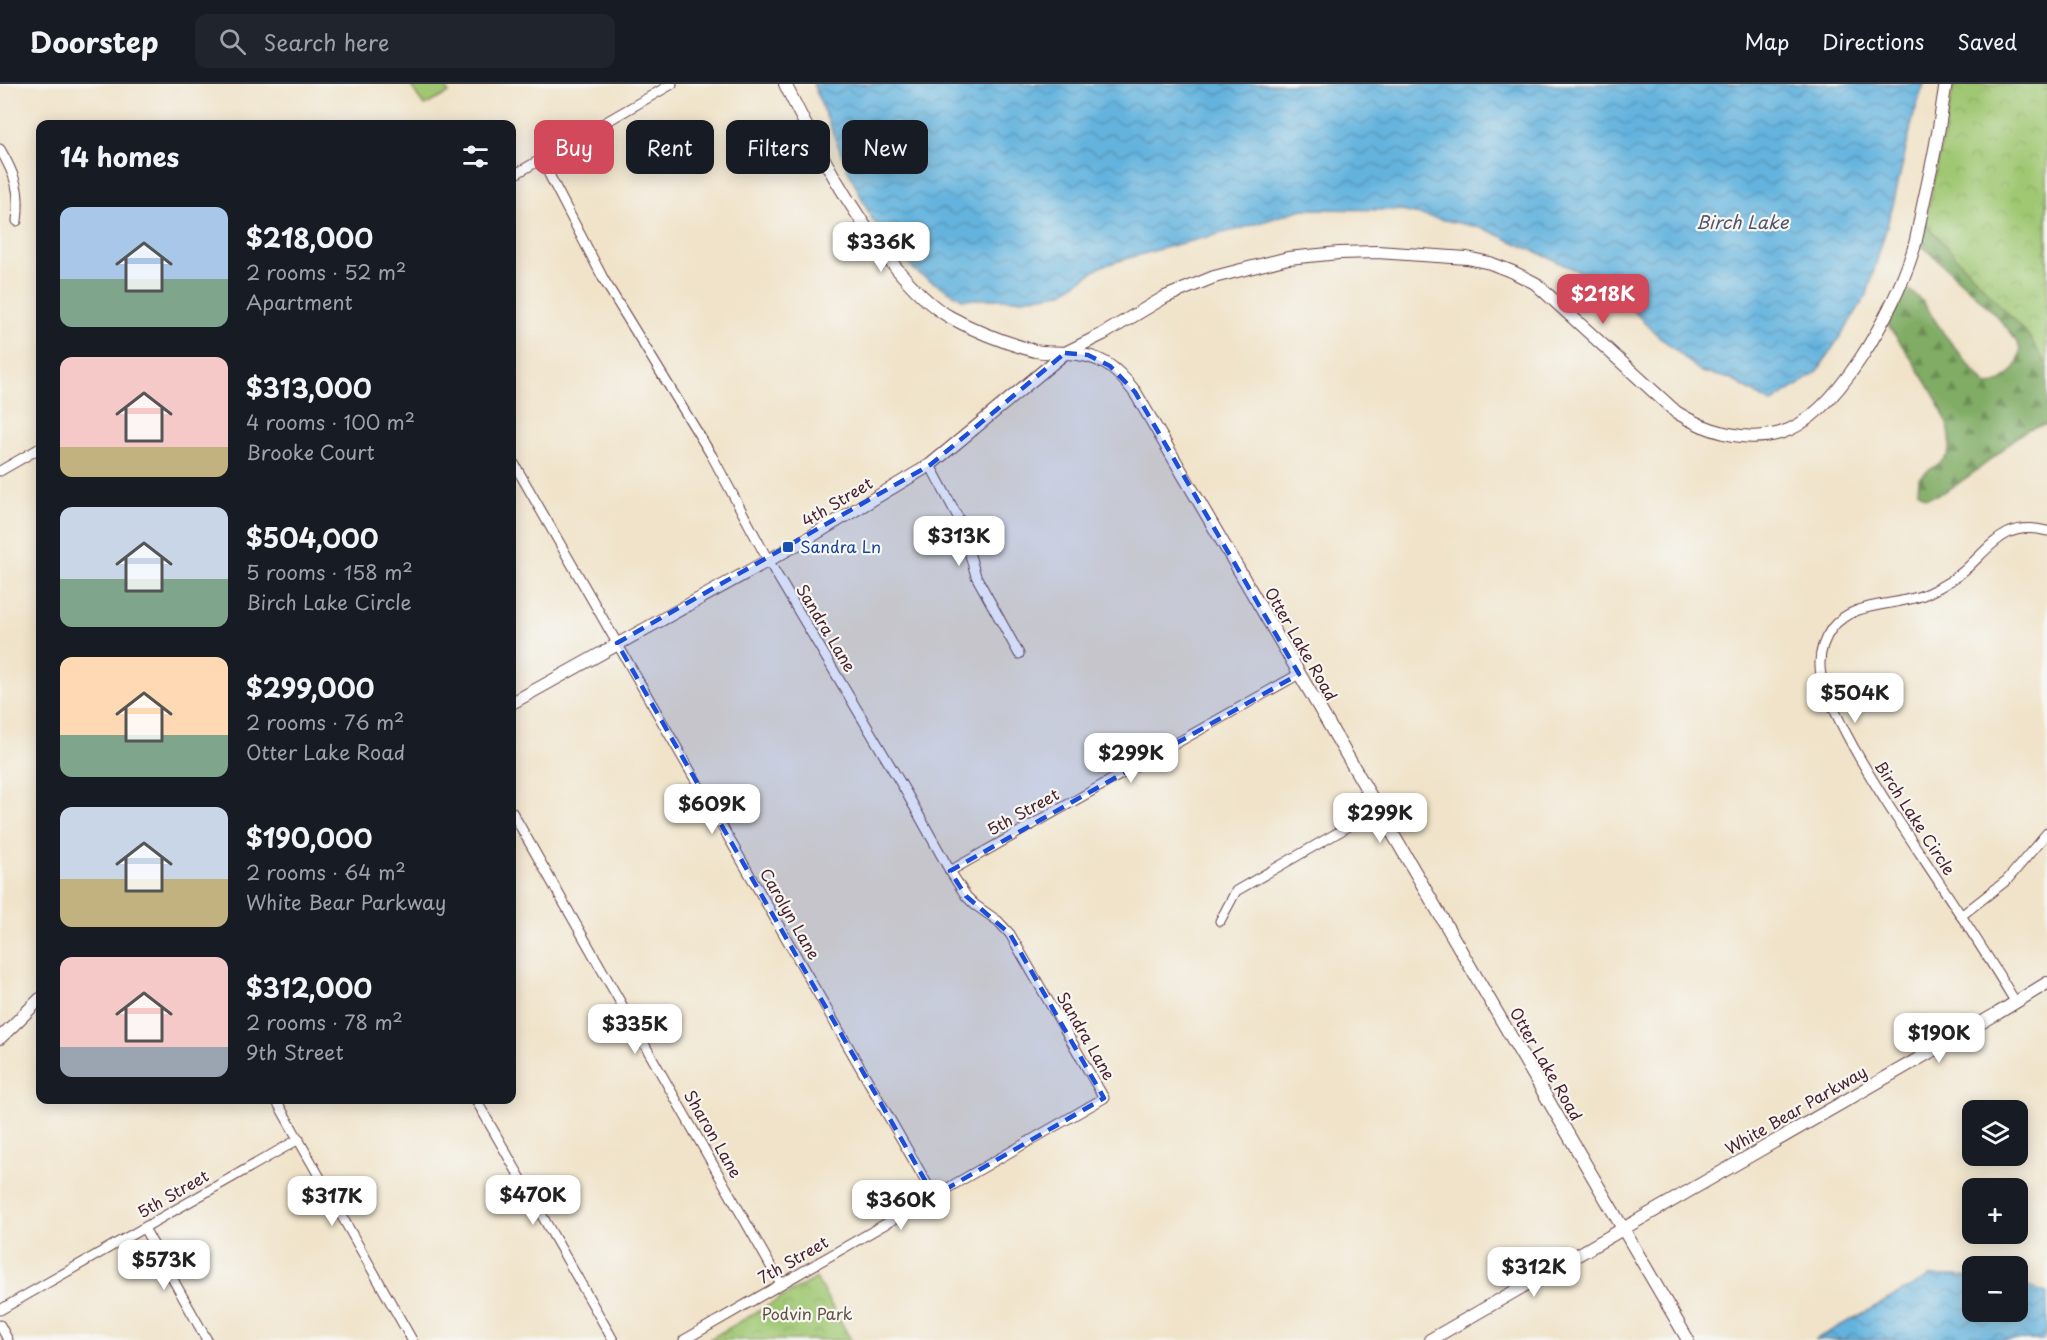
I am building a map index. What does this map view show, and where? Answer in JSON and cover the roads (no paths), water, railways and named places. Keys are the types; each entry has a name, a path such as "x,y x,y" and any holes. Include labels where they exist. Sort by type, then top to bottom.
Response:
{"street":[{"path":"609,120 672,84"},
{"name":"Otter Lake Road","path":"785,84 845,197 863,225 909,284 939,310 984,333 1037,351 1088,355 1110,366 1135,392 1688,1340"},
{"name":"4th Street","path":"516,701 768,560 930,465 1065,353 1181,291 1214,277 1288,258 1377,252 1457,257 1490,263 1535,283 1676,412 1697,425 1729,434 1747,436 1780,433 1797,426 1826,402 1860,360 1891,307 1913,253 1938,136 1946,84"},
{"path":"0,148 18,185 17,221"},
{"path":"516,174 534,163"},
{"name":"Sandra Lane","path":"549,174 604,280 712,456 768,560 906,792 950,871 966,896 998,921 1010,934 1104,1098"},
{"path":"0,471 36,449"},
{"path":"930,465 960,521 976,576 1019,654"},
{"name":"Carolyn Lane","path":"516,467 934,1196"},
{"name":"Birch Lake Circle","path":"2016,1002 1850,742 1822,681 1821,650 1832,630 1849,614 1862,608 1909,600 1929,592 1958,575 2006,533 2025,529 2047,531"},
{"name":"5th Street","path":"950,871 1299,674"},
{"path":"1220,921 1236,891 1379,809"},
{"name":"Sharon Lane","path":"516,819 781,1284"},
{"path":"1961,916 2007,879 2047,832"},
{"name":"White Bear Parkway","path":"1430,1340 2047,983"},
{"path":"0,1038 36,1003"},
{"name":"7th Street","path":"684,1340 1104,1098"},
{"path":"278,1104 412,1340"},
{"path":"478,1104 613,1340"},
{"name":"5th Street","path":"0,1310 299,1139"},
{"path":"144,1228 207,1340"},
{"path":"0,1325 9,1340"}],"water":[{"name":"Birch Lake","path":"813,84 1924,84 1914,114 1894,201 1867,295 1817,372 1771,403 1731,379 1701,372 1653,331 1607,284 1483,228 1396,210 1303,209 1243,228 1102,266 1061,293 1022,299 962,299 916,272 872,219 850,174 928,174 928,120 842,120 842,155 830,126 830,120 828,120"},
{"path":"1931,1276 1962,1276 1962,1322 2028,1322 2028,1286 2047,1293 2047,1330 2043,1340 1814,1340"}],"place":[{"name":"Sandra Ln","path":"788,547"}],"park label":[{"name":"Podvin Park","path":"807,1314"}]}
